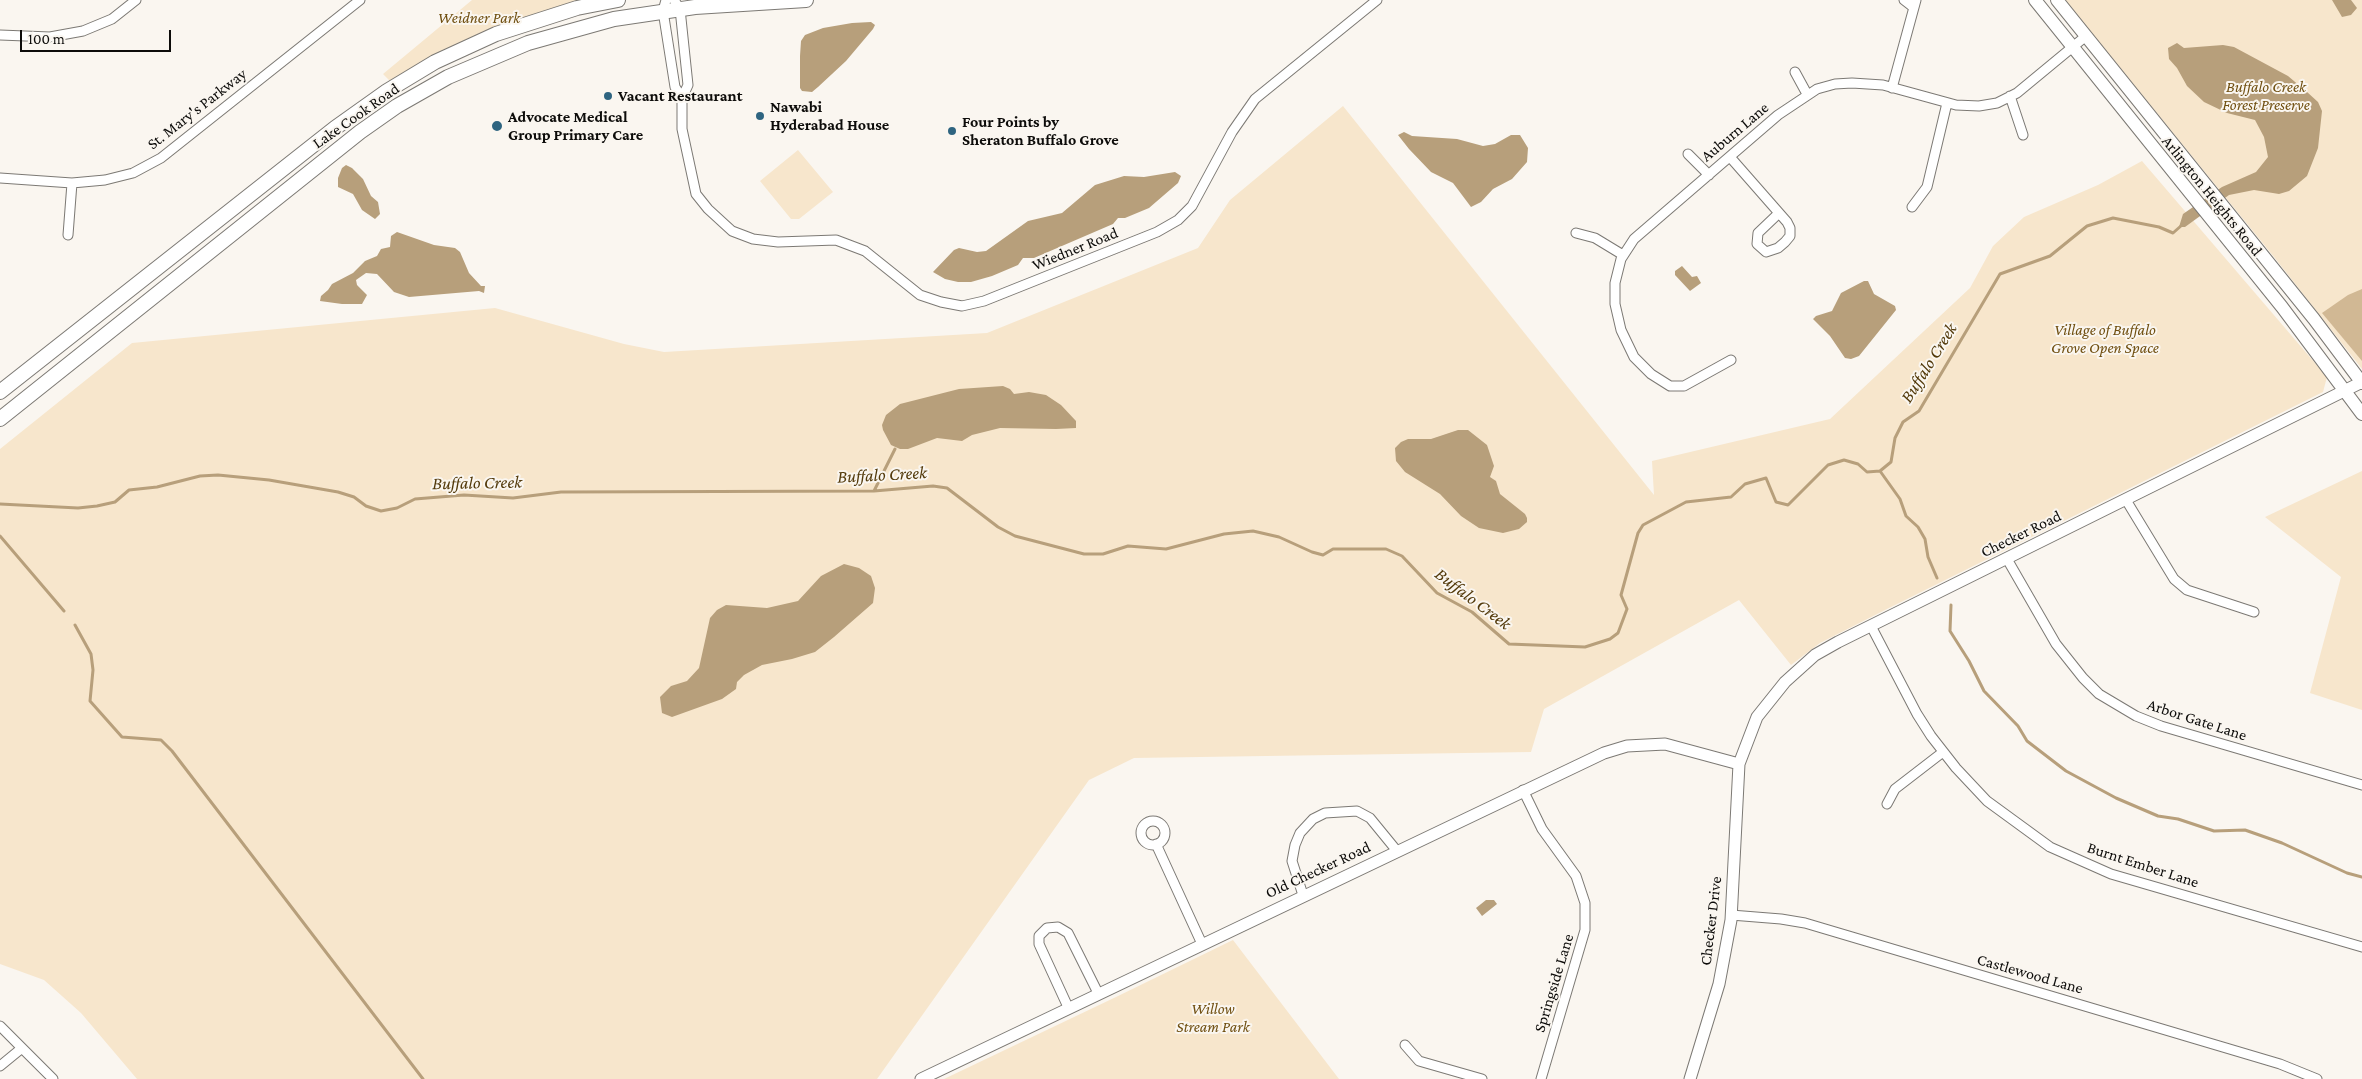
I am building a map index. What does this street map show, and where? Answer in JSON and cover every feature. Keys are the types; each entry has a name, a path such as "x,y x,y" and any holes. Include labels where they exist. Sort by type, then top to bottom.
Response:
{"main road":[{"name":"Lake Cook Road","path":"0,392 335,128 387,91 435,62 496,34 577,8 618,0"},
{"name":"Lake Cook Road","path":"0,419 321,162 397,106 448,77 484,60 528,43 664,6 806,0"},
{"name":"Arlington Heights Road","path":"2035,0 2282,307 2362,414"},
{"name":"Arlington Heights Road","path":"2058,0 2314,319 2362,382"}],"street":[{"path":"0,35 50,37 83,31 112,18 136,0"},
{"name":"St. Mary's Parkway","path":"0,178 72,183 105,180 133,173 161,158 360,0"},
{"name":"Wiedner Road","path":"682,98 682,129 688,164 696,194 708,210 732,231 753,239 778,242 836,240 865,251 920,295 962,306 984,301 1157,232 1178,220 1192,206 1232,132 1255,98 1377,0"},
{"path":"1892,88 1914,3 1904,0"},
{"path":"677,5 688,85 682,98"},
{"path":"664,6 675,87 682,98"},
{"name":"Auburn Lane","path":"1731,360 1684,386 1670,386 1651,374 1634,357 1621,330 1616,304 1615,283 1623,256 1634,239 1807,94 1835,84 1852,82 1892,88 1948,103 1979,106 1997,103 2010,96 2086,36"},
{"path":"1795,72 1807,94"},
{"path":"2010,96 2023,135"},
{"path":"1912,207 1927,186 1948,103"},
{"path":"1688,154 1709,175"},
{"path":"1730,157 1779,214"},
{"path":"68,235 72,183"},
{"path":"1576,233 1595,238 1623,256"},
{"name":"Checker Road","path":"1739,764 1758,717 1785,682 1815,656 1870,626 2362,382"},
{"path":"2126,500 2174,579 2187,590 2254,612"},
{"name":"Arbor Gate Lane","path":"2007,559 2056,644 2083,678 2099,694 2136,716 2161,726 2362,785"},
{"name":"Burnt Ember Lane","path":"1870,626 1917,714 1943,752 1987,801 2050,847 2111,874 2362,947"},
{"name":"Old Checker Road","path":"921,1079 1303,895 1604,753 1627,746 1664,744 1739,764"},
{"path":"1887,804 1895,789 1943,752"},
{"name":"Checker Drive","path":"1690,1079 1719,984 1731,915 1739,764"},
{"name":"Springside Lane","path":"1523,790 1542,828 1576,876 1585,903 1585,930 1541,1079"},
{"path":"1303,895 1292,861 1295,845 1300,833 1313,819 1324,813 1341,810 1357,811 1370,818 1397,851"},
{"path":"1156,844 1202,944"},
{"name":"Castlewood Lane","path":"1731,915 1805,923 2280,1064 2317,1079"},
{"path":"1068,1008 1039,944 1039,936 1047,928 1058,926 1068,933 1098,993"},
{"path":"0,1026 54,1079"},
{"path":"1406,1045 1419,1061 1482,1079"},
{"path":"0,1066 22,1048"}],"green space":[{"name":"Weidner Park","path":"472,0 594,0 463,44 390,81 383,74"},
{"name":"Buffalo Creek Forest Preserve","path":"2065,0 2362,0 2362,369 2274,257"},
{"name":"Village of Buffalo Grove Open Space","path":"1343,106 1654,495 1652,461 1830,419 1970,288 1993,246 2024,217 2098,185 2142,161 2327,377 2323,392 1820,643 1791,665 1739,600 1544,709 1531,752 1134,758 1089,780 877,1079 137,1079 81,1013 44,980 0,964 0,449 132,343 495,308 624,344 664,352 987,333 1198,248 1230,200"},
{"path":"798,150 833,192 799,219 791,219 760,181"},
{"path":"2362,471 2362,710 2310,693 2341,577 2265,517"},
{"name":"Willow Stream Park","path":"1233,940 1339,1079 944,1079 1116,997"}],"shaded area":[{"path":"2332,0 2351,0 2357,8 2351,15 2342,17"},
{"path":"871,22 875,25 873,29 846,61 812,92 802,91 800,88 800,56 801,41 805,35 823,28"},
{"path":"2177,43 2184,48 2223,45 2234,47 2288,76 2301,87 2302,92 2307,92 2318,102 2322,111 2318,148 2307,176 2289,191 2279,194 2254,190 2229,195 2185,227 2179,227 2183,214 2222,187 2256,172 2268,157 2264,137 2255,120 2227,113 2204,102 2187,86 2177,68 2169,59 2168,48"},
{"path":"1404,132 1412,136 1457,139 1483,146 1495,144 1511,135 1520,135 1528,148 1527,162 1512,179 1493,189 1481,202 1471,207 1453,183 1431,172 1409,149 1398,135"},
{"path":"346,165 363,179 371,196 378,202 380,214 375,219 362,210 353,194 338,187 338,178 342,168"},
{"path":"1175,172 1181,176 1178,183 1149,208 1125,218 1118,218 1113,224 1034,258 1023,258 1018,265 992,276 971,282 958,282 945,279 933,272 954,250 959,248 977,252 986,251 1028,221 1062,213 1095,185 1124,176 1144,177"},
{"path":"397,232 434,245 455,248 460,252 469,273 481,286 485,286 484,293 479,291 409,297 394,292 377,274 366,273 356,280 357,285 367,295 362,304 320,301 321,296 332,284 353,273 365,261 377,256 381,249 390,247 391,236"},
{"path":"1682,266 1692,277 1697,276 1701,283 1690,291 1675,275 1675,271"},
{"path":"1864,281 1868,281 1874,294 1895,306 1896,310 1859,356 1851,359 1845,358 1830,336 1813,319 1816,316 1832,311 1841,293"},
{"path":"2362,289 2362,361 2322,313 2348,295"},
{"path":"1003,386 1010,389 1014,394 1029,392 1046,395 1061,405 1076,421 1076,428 1000,428 972,435 962,441 937,438 908,449 900,449 891,445 883,430 882,425 886,415 900,404 959,389"},
{"path":"1458,430 1468,430 1487,445 1494,466 1490,477 1496,481 1500,494 1525,514 1527,518 1527,522 1519,529 1503,533 1479,528 1461,516 1440,494 1405,472 1396,461 1395,448 1401,442 1408,439 1431,439"},
{"path":"844,564 859,568 871,576 875,588 873,603 834,637 815,652 762,665 744,675 737,682 736,689 722,699 672,717 662,713 660,697 671,686 687,681 699,668 710,618 717,610 726,605 767,608 798,601 821,576"},
{"path":"1486,900 1494,900 1497,904 1482,916 1476,908"}],"waterway":[{"name":"Buffalo Creek","path":"0,504 78,508 97,506 115,502 129,490 157,487 200,476 218,475 269,480 338,492 354,497 366,506 381,511 397,508 415,499 464,495 513,498 561,492 874,491 933,486 947,488 998,527 1015,536 1084,554 1103,554 1128,546 1166,549 1224,534 1253,531 1279,537 1323,555 1333,549 1386,549 1402,556 1437,593 1472,612 1509,644 1585,647 1610,639 1618,633 1627,609 1621,595 1638,533 1643,525 1686,502 1731,497 1745,484 1766,478 1776,502 1788,505 1828,465 1844,460 1858,464 1867,472 1880,471 1891,462 1895,438 1903,422 1919,411 2000,274 2050,256 2087,226 2113,218 2159,227 2173,233 2182,225"},
{"path":"874,491 895,449"},
{"path":"1880,471 1900,499 1906,516 1918,527 1925,539 1928,557 1937,578"},
{"path":"0,536 64,611"},
{"path":"1951,605 1950,631 1969,661 1984,691 2018,726 2027,741 2066,771 2116,798 2158,816 2178,819 2214,831 2245,830 2282,843 2347,873 2362,877"},
{"path":"75,625 91,654 93,670 90,701 122,737 161,740 172,751 423,1079"}],"place":[{"name":"Vacant Restaurant","path":"608,96"},
{"name":"Nawabi Hyderabad House","path":"760,116"},
{"name":"Advocate Medical Group Primary Care","path":"497,126"},
{"name":"Four Points by Sheraton Buffalo Grove","path":"952,131"}]}
